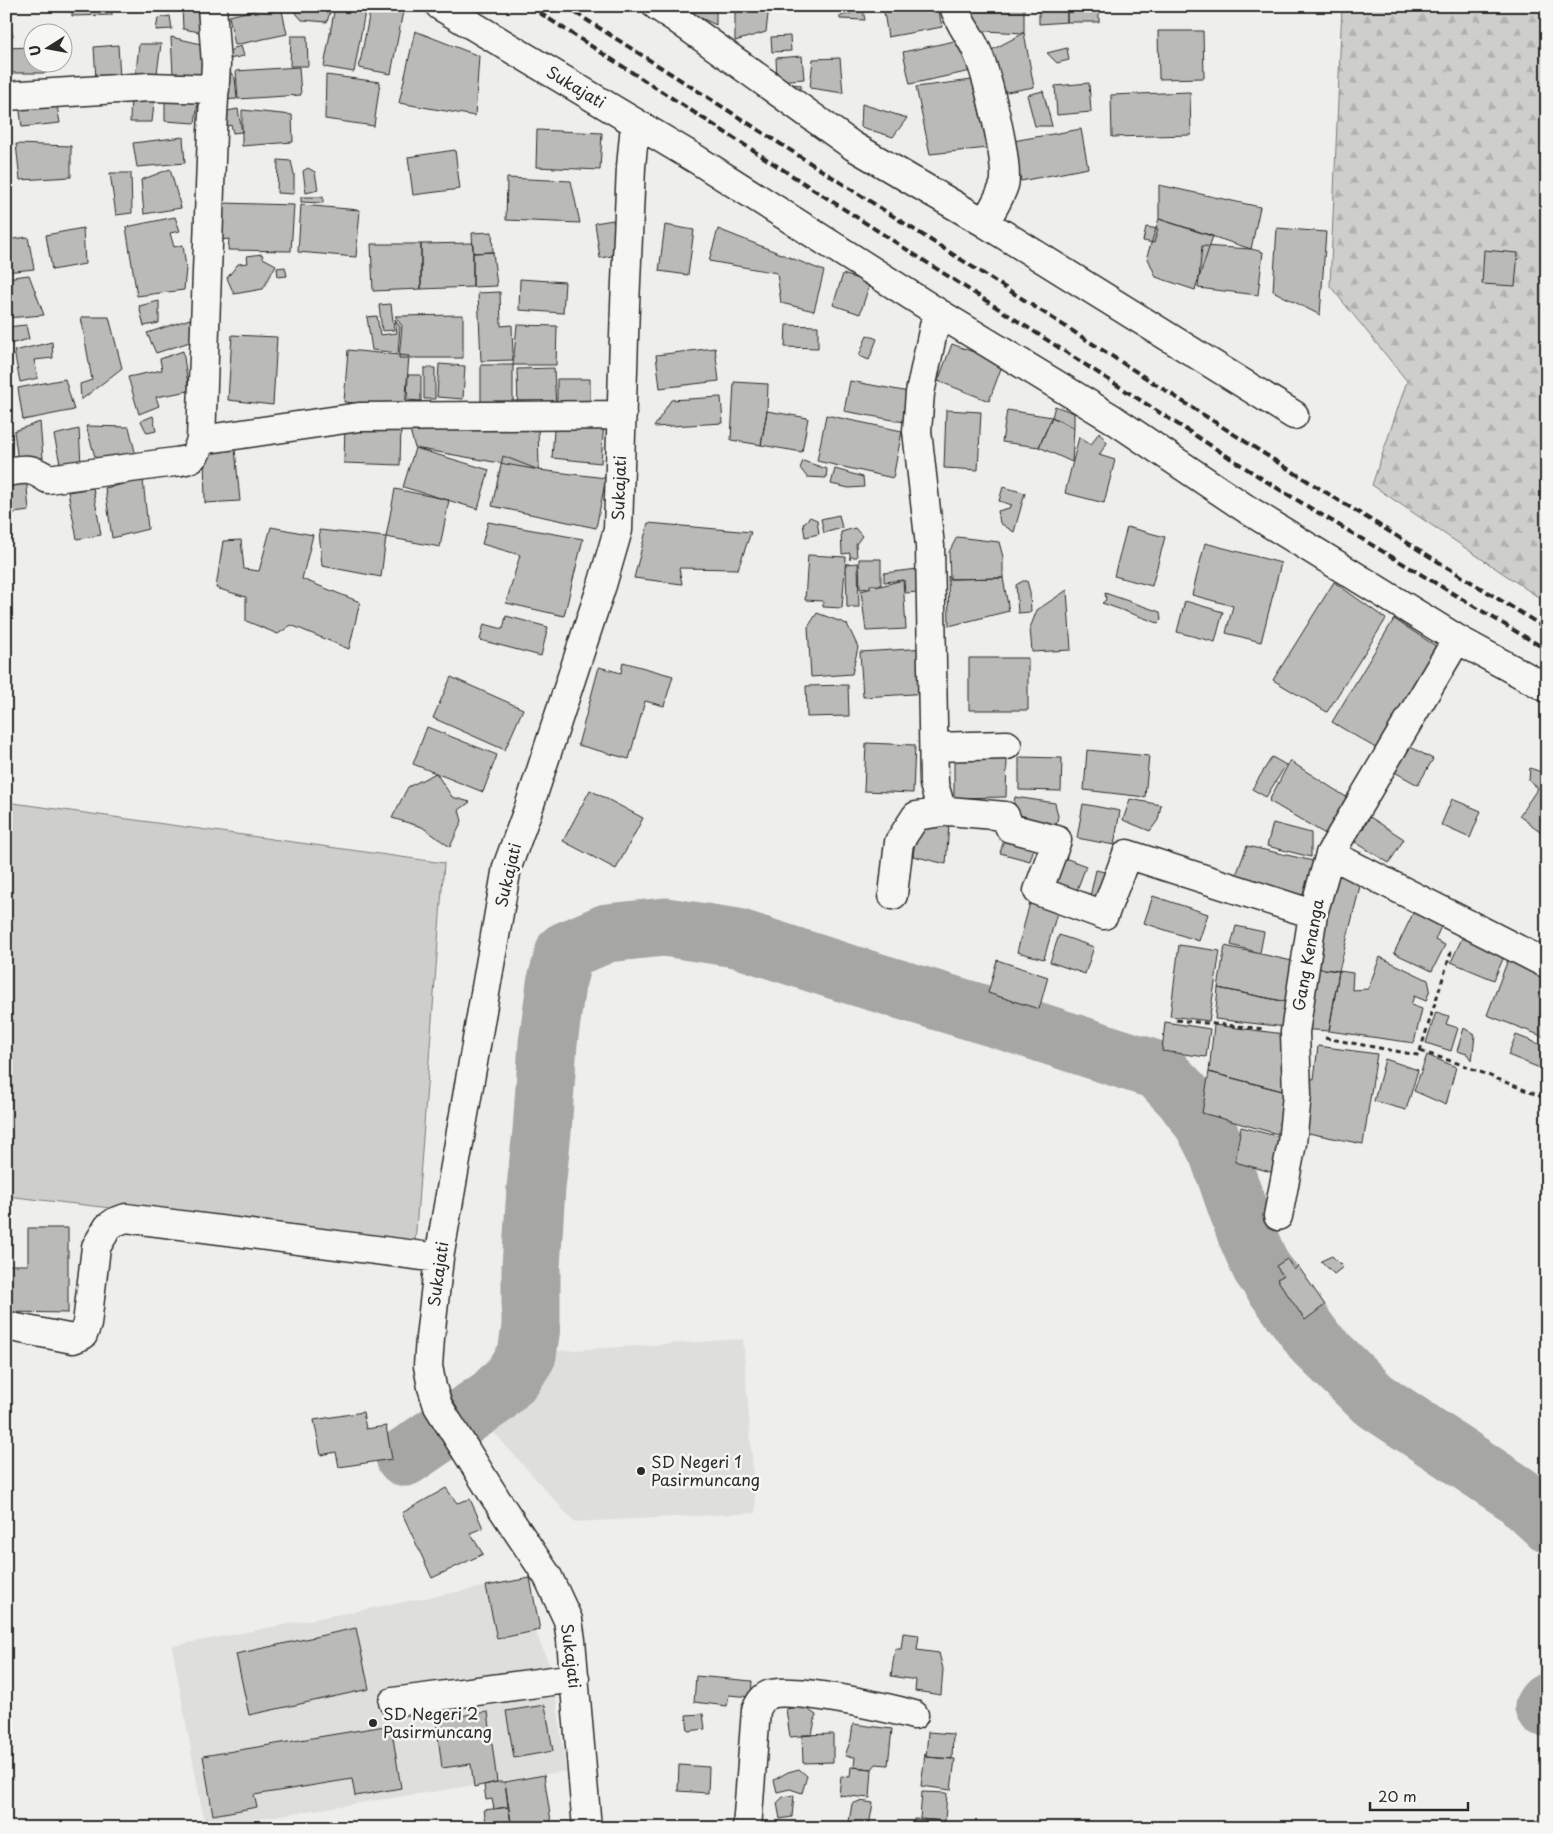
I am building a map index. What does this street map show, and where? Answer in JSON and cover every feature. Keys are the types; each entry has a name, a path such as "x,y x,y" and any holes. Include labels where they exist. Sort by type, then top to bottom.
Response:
{"street":[{"path":"6,472 27,469 38,471 48,479 175,462 194,457 201,440 216,64 212,6"},
{"name":"Sukajati","path":"440,6 529,58 635,124 629,207 618,530 602,585 529,807 507,867 439,1258 428,1366 438,1406 548,1577 568,1620 575,1678 587,1828"},
{"path":"657,6 853,146 985,223 1294,415"},
{"path":"954,6 960,24 978,53 991,98 1005,169 1004,185 985,223"},
{"path":"6,96 149,87 215,89"},
{"path":"635,124 688,154 937,312 1113,418 1248,510 1457,640 1547,688"},
{"path":"937,312 920,393 917,431 930,546 934,784 942,812"},
{"path":"201,440 359,417 622,415"},
{"name":"Gang Kenanga","path":"1278,1216 1292,1143 1297,1095 1295,1032 1313,914 1330,854 1457,640"},
{"path":"934,747 1007,745"},
{"path":"892,895 899,842 916,816 949,811 1005,816 1010,828 1056,840 1038,891 1104,914 1127,854 1313,914"},
{"path":"1330,854 1547,964"},
{"path":"6,1326 73,1339 83,1334 87,1324 96,1247 108,1227 126,1218 439,1258"},
{"path":"394,1702 575,1678"},
{"path":"747,1828 756,1710 761,1701 768,1695 778,1692 794,1693 870,1703 914,1715"}],"path":[{"path":"1176,1020 1295,1032 1417,1055 1461,919"},
{"path":"1420,1050 1547,1098"}],"shaded area":[{"name":"SD Negeri 1 Pasirmuncang","path":"743,1339 756,1513 574,1522 491,1429 543,1352"},
{"name":"SD Negeri 2 Pasirmuncang","path":"515,1581 553,1674 566,1771 205,1827 172,1646"}],"green space":[{"path":"1342,6 1547,6 1547,603 1372,485 1407,381 1330,286"},
{"path":"6,802 444,863 415,1243 6,1196"}],"building":[{"path":"72,6 111,6 112,15 72,16"},
{"path":"182,6 197,6 200,32 183,29"},
{"path":"272,6 281,6 287,34 235,45 229,16"},
{"path":"302,6 314,6 330,12 327,22 302,20 295,12"},
{"path":"335,6 366,6 354,72 324,67"},
{"path":"371,6 404,6 391,74 359,68"},
{"path":"680,6 716,6 716,25 680,8"},
{"path":"735,6 769,6 766,32 735,41"},
{"path":"838,6 859,6 837,12"},
{"path":"883,6 938,6 942,27 888,37"},
{"path":"967,6 1024,6 1024,33 965,30"},
{"path":"1039,6 1067,6 1067,22 1039,24"},
{"path":"1067,6 1099,6 1099,22 1067,22"},
{"path":"6,9 13,36 6,37"},
{"path":"863,10 865,20 840,19 840,16"},
{"path":"170,16 172,29 156,30 158,18"},
{"path":"415,31 479,56 475,116 399,103"},
{"path":"1158,31 1203,31 1204,78 1159,79"},
{"path":"1024,33 1034,87 996,94 988,52"},
{"path":"291,36 307,36 308,66 290,66"},
{"path":"790,36 791,51 772,52 771,37"},
{"path":"171,37 214,47 215,77 173,74"},
{"path":"964,39 971,71 910,84 903,52"},
{"path":"139,44 161,44 157,73 136,73"},
{"path":"118,45 120,78 96,80 94,47"},
{"path":"241,46 244,56 229,59 226,55 234,48"},
{"path":"22,47 22,72 46,73 6,73 6,48"},
{"path":"1067,48 1069,60 1057,63 1047,53"},
{"path":"802,56 804,79 777,81 776,58"},
{"path":"840,58 843,93 810,88 813,59"},
{"path":"299,67 301,95 238,99 236,71"},
{"path":"227,68 235,78 237,99 219,100"},
{"path":"326,75 380,82 374,126 325,119"},
{"path":"972,80 988,148 930,154 916,87"},
{"path":"782,83 801,85 800,102"},
{"path":"1089,83 1091,112 1057,115 1055,86"},
{"path":"1043,91 1052,126 1035,126 1027,95"},
{"path":"1190,92 1191,135 1112,137 1111,95"},
{"path":"131,93 155,94 152,122 130,122"},
{"path":"165,93 199,94 195,123 165,121"},
{"path":"6,97 8,97 10,139 6,139"},
{"path":"56,100 60,123 22,127 19,104"},
{"path":"862,104 907,118 893,137 861,127"},
{"path":"238,109 242,132 233,133 231,125 224,127 223,117 228,116 227,111"},
{"path":"242,110 292,115 293,142 242,146"},
{"path":"1081,129 1088,168 1021,181 1013,141"},
{"path":"537,130 602,133 600,170 536,167"},
{"path":"183,137 185,163 137,167 133,143"},
{"path":"16,144 71,146 71,177 20,180"},
{"path":"455,150 460,189 413,195 408,157"},
{"path":"6,155 11,178 6,179"},
{"path":"278,160 291,161 294,174 294,194 277,193"},
{"path":"308,168 315,172 318,190 306,193 303,171"},
{"path":"170,169 181,208 144,214 141,180"},
{"path":"110,173 131,173 132,213 116,215"},
{"path":"507,178 571,181 580,223 506,220"},
{"path":"1159,185 1260,207 1251,249 1159,219"},
{"path":"301,197 323,197 323,203 301,202"},
{"path":"222,203 294,205 291,251 228,250 229,239 220,240"},
{"path":"301,205 360,210 356,257 298,252"},
{"path":"175,217 180,231 170,233 174,247 183,245 186,268 184,290 137,296 126,227"},
{"path":"1159,219 1213,236 1195,290 1156,277 1147,256"},
{"path":"613,220 618,255 600,258 595,223"},
{"path":"665,225 694,230 688,275 659,271"},
{"path":"1146,227 1158,229 1154,243 1143,241"},
{"path":"83,228 85,264 52,270 46,235"},
{"path":"1277,228 1326,232 1320,315 1273,291"},
{"path":"718,229 824,271 814,311 781,303 777,273 709,261"},
{"path":"492,232 493,252 473,253 472,233"},
{"path":"28,237 34,269 6,272 6,240"},
{"path":"473,243 473,287 421,289 421,244"},
{"path":"371,244 421,244 421,289 373,291"},
{"path":"1202,246 1251,249 1263,252 1258,295 1198,288"},
{"path":"1484,250 1518,253 1515,286 1482,284"},
{"path":"493,252 497,286 473,287 473,253"},
{"path":"262,254 263,258 276,265 263,289 234,294 227,278 238,264 248,263 247,256"},
{"path":"285,267 287,276 278,277 277,268"},
{"path":"843,274 870,283 860,314 833,305"},
{"path":"29,275 44,315 6,318 6,278"},
{"path":"520,279 565,282 563,313 519,310"},
{"path":"500,292 501,326 512,325 513,360 481,361 478,293"},
{"path":"159,301 159,323 144,326 139,306"},
{"path":"391,304 394,330 382,331 379,305"},
{"path":"463,315 463,358 399,358 402,326 395,316"},
{"path":"377,316 380,335 397,333 395,319 400,327 398,353 372,350 367,317"},
{"path":"81,317 109,317 122,368 81,400 80,384 92,380"},
{"path":"190,319 199,339 156,353 147,333"},
{"path":"26,325 29,339 6,345 6,327"},
{"path":"517,325 557,326 556,365 513,365"},
{"path":"786,325 818,326 818,348 785,347"},
{"path":"232,335 277,337 273,405 228,400"},
{"path":"867,335 877,339 869,360 859,356"},
{"path":"52,342 53,358 34,360 38,378 20,382 14,351"},
{"path":"952,344 1003,363 989,401 938,381"},
{"path":"715,348 719,381 660,388 656,355"},
{"path":"348,350 409,356 405,408 344,402"},
{"path":"183,351 189,391 156,397 159,406 139,414 128,377 162,370 160,359"},
{"path":"439,364 465,366 463,399 437,397"},
{"path":"481,365 513,365 513,413 481,413"},
{"path":"424,368 435,368 435,399 424,399"},
{"path":"554,368 556,410 518,411 517,369"},
{"path":"408,375 421,375 421,401 407,400"},
{"path":"65,379 74,410 23,420 18,388"},
{"path":"557,379 590,379 590,405 557,405"},
{"path":"850,381 909,392 904,422 844,411"},
{"path":"734,382 768,384 767,411 761,445 731,440"},
{"path":"721,397 723,423 654,427 671,400"},
{"path":"1055,406 1074,413 1074,428 1052,417"},
{"path":"946,410 981,412 978,470 944,468"},
{"path":"1007,410 1052,417 1039,447 1002,442"},
{"path":"767,411 808,418 802,452 761,445"},
{"path":"826,415 902,431 893,478 817,461"},
{"path":"153,416 156,431 147,433 141,421"},
{"path":"555,417 604,422 601,463 552,458"},
{"path":"1052,417 1074,428 1072,462 1039,447"},
{"path":"40,422 43,458 18,462 14,431"},
{"path":"345,423 401,425 400,465 344,463"},
{"path":"408,423 538,424 539,470 415,448"},
{"path":"86,426 129,427 136,456 98,467"},
{"path":"79,429 81,465 61,468 54,435"},
{"path":"1099,432 1107,443 1099,455 1115,460 1104,503 1065,493 1079,437 1091,445"},
{"path":"415,448 489,470 478,509 403,487"},
{"path":"235,449 240,501 205,503 204,453"},
{"path":"503,456 539,470 606,478 596,528 492,506"},
{"path":"803,461 827,469 826,478 807,477 800,468"},
{"path":"835,469 863,477 864,487 849,488 831,484"},
{"path":"26,476 29,511 6,514 6,481"},
{"path":"143,480 148,529 112,538 105,488"},
{"path":"1003,487 1025,493 1014,532 1000,523 998,511 1009,508 1012,505 999,501"},
{"path":"93,488 101,535 77,539 68,492"},
{"path":"395,489 449,500 440,547 386,537"},
{"path":"839,515 842,528 824,533 821,519"},
{"path":"810,517 817,520 819,534 805,537 803,524"},
{"path":"488,522 583,539 564,616 506,603 520,555 482,544"},
{"path":"648,523 751,532 738,569 679,568 682,584 634,578"},
{"path":"271,527 313,535 302,579 360,602 349,649 291,625 278,634 246,621 246,597 216,588 223,541 241,540 244,569 259,571"},
{"path":"1127,527 1165,537 1152,586 1114,576"},
{"path":"855,528 862,536 856,544 857,557 850,557 850,553 842,554 841,532"},
{"path":"319,530 386,537 381,577 322,566"},
{"path":"957,537 999,542 1003,557 1003,578 950,579 949,552"},
{"path":"1205,543 1281,563 1261,642 1226,633 1233,606 1192,595"},
{"path":"808,555 846,557 842,608 823,607 823,601 805,600"},
{"path":"859,559 881,559 881,585 870,585 870,588 860,589"},
{"path":"858,563 859,607 847,607 846,564"},
{"path":"918,569 920,592 905,593 904,580 884,582 884,573"},
{"path":"948,576 950,579 1003,578 1009,611 949,626"},
{"path":"903,580 906,629 866,631 861,591"},
{"path":"1027,581 1030,592 1031,612 1018,613 1016,585"},
{"path":"1334,582 1386,619 1327,712 1273,680"},
{"path":"1067,590 1071,650 1032,652 1030,628 1037,610"},
{"path":"1105,593 1160,612 1161,620 1158,623 1102,603 1106,600"},
{"path":"1185,601 1223,612 1215,642 1177,632"},
{"path":"817,613 847,624 858,647 852,674 811,677 808,627"},
{"path":"506,616 548,627 541,656 480,640 484,624 503,629"},
{"path":"1394,619 1442,650 1384,753 1332,722"},
{"path":"927,648 930,693 863,697 860,652"},
{"path":"969,658 1028,658 1028,710 969,710"},
{"path":"623,662 673,676 664,706 645,701 629,759 578,745 599,667 621,673"},
{"path":"451,677 523,709 505,750 433,718"},
{"path":"848,685 849,716 807,717 806,686"},
{"path":"427,727 497,755 483,792 413,764"},
{"path":"866,743 915,745 913,793 864,791"},
{"path":"1403,743 1433,759 1418,785 1389,769"},
{"path":"1087,750 1149,756 1145,797 1084,790"},
{"path":"1019,757 1062,758 1061,791 1019,790"},
{"path":"1272,757 1286,765 1266,797 1252,789"},
{"path":"954,758 1007,758 1006,797 954,798"},
{"path":"1290,761 1354,802 1334,839 1269,801"},
{"path":"1530,768 1547,774 1547,836 1519,816 1538,788 1529,781"},
{"path":"436,773 452,797 470,802 459,810 462,821 450,847 422,827 392,818 408,787"},
{"path":"590,790 643,818 616,869 563,841"},
{"path":"1015,797 1055,803 1058,816 1055,833 1010,827"},
{"path":"1130,799 1161,805 1158,820 1150,831 1123,820"},
{"path":"1452,799 1481,811 1470,838 1441,825"},
{"path":"1083,804 1120,811 1114,845 1077,838"},
{"path":"1370,817 1404,839 1389,863 1355,842"},
{"path":"918,819 949,824 946,864 913,856"},
{"path":"1273,823 1311,833 1311,857 1267,846"},
{"path":"1007,830 1037,838 1030,861 1000,853"},
{"path":"1247,846 1322,863 1309,903 1232,886"},
{"path":"1057,855 1086,866 1073,901 1044,889"},
{"path":"1331,861 1363,874 1339,971 1308,967"},
{"path":"1096,870 1113,874 1106,905 1089,901"},
{"path":"1032,895 1060,902 1044,959 1017,952"},
{"path":"1153,896 1208,914 1199,941 1144,923"},
{"path":"1416,907 1446,915 1435,940 1445,945 1432,971 1394,953"},
{"path":"1236,926 1264,932 1260,953 1231,945"},
{"path":"1059,935 1094,947 1085,974 1050,962"},
{"path":"1463,936 1505,954 1494,980 1451,962"},
{"path":"1179,945 1220,951 1209,1021 1170,1016"},
{"path":"1225,946 1301,963 1297,1004 1218,988"},
{"path":"1380,957 1428,980 1430,989 1426,1001 1414,996 1411,1005 1422,1009 1414,1043 1329,1031 1339,971 1353,973 1352,990 1368,989"},
{"path":"1509,957 1541,969 1547,978 1547,1038 1487,1015"},
{"path":"997,960 1048,977 1039,1009 988,993"},
{"path":"1308,967 1339,971 1329,1031 1299,1029"},
{"path":"1218,988 1297,1004 1294,1028 1215,1019"},
{"path":"1436,1012 1449,1016 1446,1024 1458,1028 1451,1051 1426,1043"},
{"path":"1165,1022 1210,1029 1206,1057 1162,1051"},
{"path":"1214,1025 1292,1035 1294,1094 1209,1072"},
{"path":"1464,1028 1475,1035 1472,1061 1467,1054 1457,1051"},
{"path":"1516,1035 1547,1047 1547,1071 1508,1055"},
{"path":"1318,1046 1377,1054 1363,1144 1293,1130 1302,1077 1314,1079"},
{"path":"1427,1055 1456,1067 1446,1105 1414,1091"},
{"path":"1385,1059 1418,1070 1406,1110 1374,1101"},
{"path":"1209,1072 1294,1094 1285,1136 1202,1113"},
{"path":"1241,1127 1288,1139 1278,1174 1235,1162"},
{"path":"28,1228 68,1228 68,1313 6,1312 6,1265 28,1265"},
{"path":"1332,1256 1343,1267 1334,1274 1321,1261"},
{"path":"1287,1259 1294,1270 1298,1266 1325,1305 1305,1320 1277,1279 1283,1276 1276,1266"},
{"path":"363,1412 366,1429 386,1426 392,1459 339,1467 336,1452 321,1455 314,1420"},
{"path":"446,1488 457,1503 470,1499 483,1528 470,1533 483,1554 432,1578 402,1513"},
{"path":"530,1578 540,1630 497,1639 486,1586"},
{"path":"356,1628 369,1689 249,1715 236,1654"},
{"path":"903,1633 919,1635 917,1650 939,1653 943,1669 941,1695 915,1691 916,1680 891,1676 895,1649 901,1649"},
{"path":"696,1676 752,1681 751,1697 729,1695 727,1706 694,1702"},
{"path":"545,1705 553,1751 514,1758 506,1711"},
{"path":"803,1706 816,1715 812,1735 790,1737 786,1709"},
{"path":"488,1712 497,1782 474,1787 471,1764 442,1768 436,1719"},
{"path":"703,1714 705,1729 688,1731 686,1715"},
{"path":"853,1724 892,1729 888,1765 876,1764 872,1769 854,1767 855,1757 845,1756 851,1739"},
{"path":"391,1725 401,1788 355,1796 352,1779 254,1795 257,1807 213,1815 203,1756"},
{"path":"928,1732 953,1734 952,1759 926,1757"},
{"path":"833,1734 833,1762 803,1763 802,1735"},
{"path":"925,1754 926,1757 955,1759 951,1790 921,1786"},
{"path":"679,1765 709,1767 708,1793 678,1791"},
{"path":"851,1767 872,1769 870,1798 839,1795 841,1776 850,1777"},
{"path":"799,1769 807,1776 802,1793 790,1789 777,1792 774,1780 788,1772"},
{"path":"544,1775 552,1828 512,1828 505,1782"},
{"path":"505,1782 508,1807 494,1809 492,1799 486,1800 484,1785"},
{"path":"922,1792 947,1793 945,1821 920,1819"},
{"path":"794,1795 792,1817 780,1819 777,1803 783,1797"},
{"path":"860,1801 873,1803 869,1826 849,1822 852,1804"},
{"path":"508,1807 512,1828 487,1828 484,1810"},
{"path":"914,1819 945,1821 945,1828 913,1828"},
{"path":"798,1823 799,1828 775,1828 775,1824"},
{"path":"675,1824 710,1828 675,1828"}],"waterway":[{"path":"405,1457 493,1397 513,1377 527,1355 531,1327 531,1267 536,1188 548,1043 556,984 565,951 607,933 665,927 737,938 1159,1071 1183,1096 1203,1123 1218,1152 1247,1235 1261,1267 1316,1343 1373,1399 1518,1495 1547,1522"},
{"path":"1544,1707 1547,1703"}],"railway":[{"path":"529,6 1272,485 1547,650"},
{"path":"565,6 1285,467 1547,629"}],"place":[{"name":"SD Negeri 1 Pasirmuncang","path":"641,1471"},
{"name":"SD Negeri 2 Pasirmuncang","path":"373,1723"}]}
